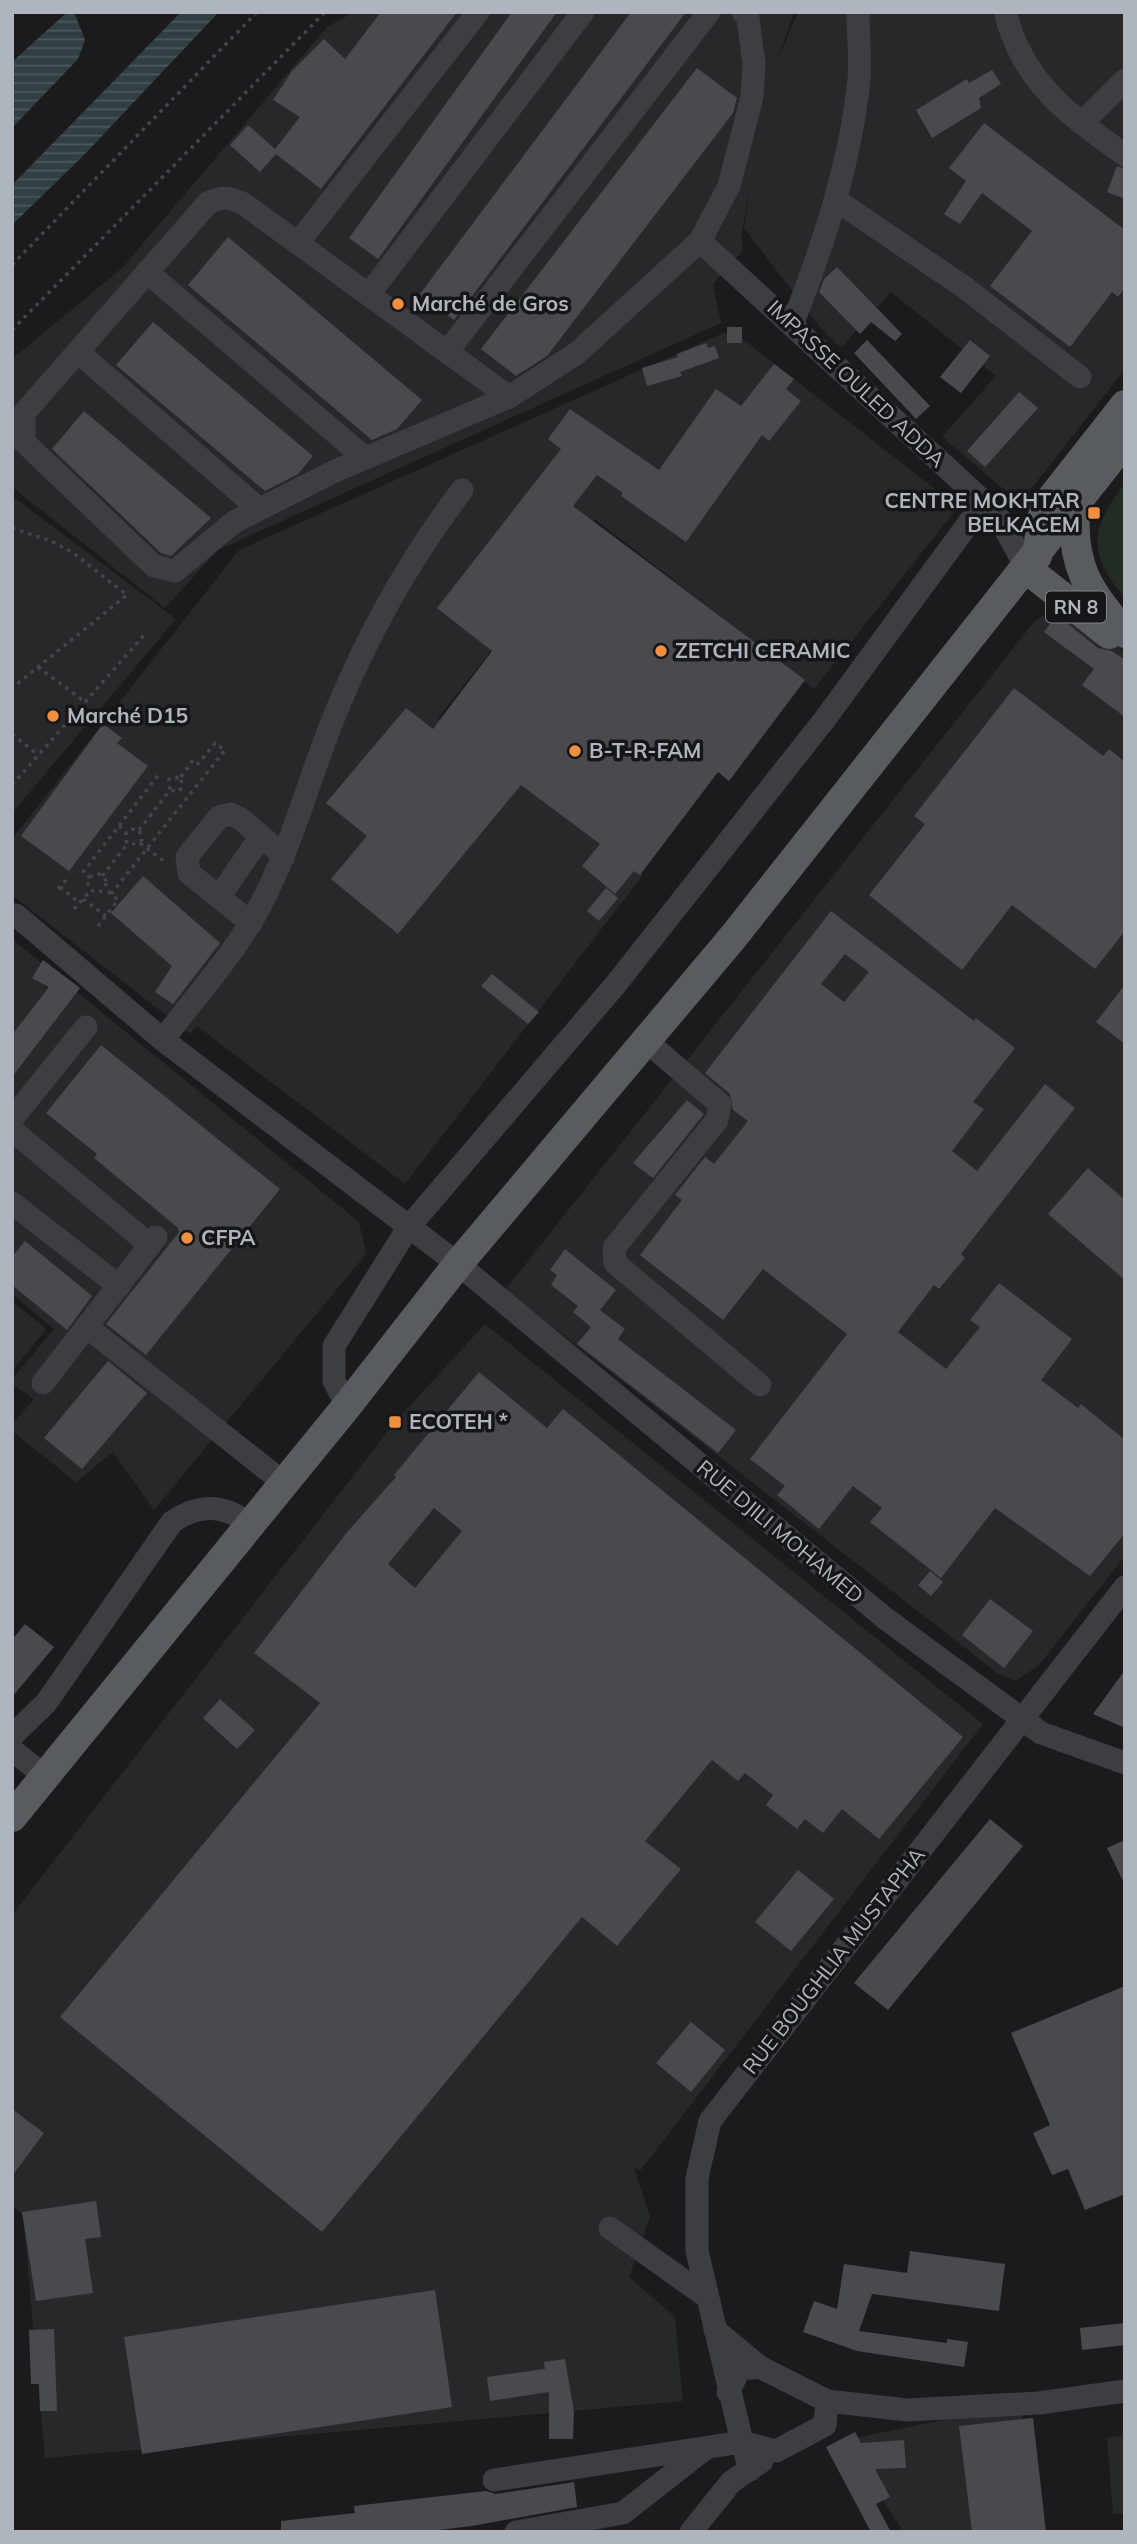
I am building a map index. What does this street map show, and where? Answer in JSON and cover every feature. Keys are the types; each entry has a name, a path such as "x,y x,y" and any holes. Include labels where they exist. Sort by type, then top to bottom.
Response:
{"main road":[{"path":"1032,562 1044,508 1125,404"},
{"path":"12,1816 347,1405 457,1264 734,936 1075,508 1125,441"},
{"path":"1075,508 1074,540 1082,572 1100,606 1125,633"},
{"name":"RN 8","path":"1032,562 1125,646"}],"street":[{"path":"298,243 478,12"},
{"path":"370,293 583,12"},
{"path":"447,352 709,12"},
{"path":"509,397 370,293 244,204 230,197 208,203 24,414 24,442 153,566 174,571 233,522 365,458 509,397 577,353 700,241 729,186 752,97 754,64 748,18 743,12"},
{"path":"1006,12 1011,33 1035,78 1051,98 1125,155"},
{"path":"792,325 821,249 836,200 859,80 858,15"},
{"path":"1082,123 1125,80"},
{"path":"836,200 964,287 1080,377"},
{"name":"IMPASSE OULED ADDA","path":"700,241 984,502 1032,562"},
{"path":"147,272 365,458"},
{"path":"78,352 259,509"},
{"path":"163,1040 251,923 284,856 338,705 370,638 425,540 462,490"},
{"path":"347,1405 334,1381 334,1346 408,1228 624,974 825,719 984,502"},
{"path":"251,923 186,868 190,852 224,815 236,816 284,856"},
{"path":"219,897 261,836"},
{"name":"RUE DJILI MOHAMED","path":"16,915 163,1040 457,1264 886,1619 1041,1733 1125,1763"},
{"path":"12,1119 86,1027"},
{"path":"646,1041 720,1104 721,1112 614,1248 615,1263 760,1385"},
{"path":"12,1130 153,1241 43,1383"},
{"path":"12,1203 119,1286"},
{"path":"87,1327 284,1483"},
{"path":"12,1736 46,1703 172,1522 197,1509 211,1507 226,1510 250,1525"},
{"name":"RUE BOUGHLIA MUSTAPHA","path":"728,2392 697,2251 697,2178 710,2121 1125,1587"},
{"path":"12,1750 45,1776"},
{"path":"610,2228 707,2297"},
{"path":"715,2330 760,2367 827,2400 906,2410 1039,2403 1125,2391"},
{"path":"750,2469 728,2392 740,2369 760,2367"},
{"path":"825,2425 827,2400"},
{"path":"691,2532 731,2482 776,2451 863,2405"},
{"path":"494,2480 742,2442 776,2451"},
{"path":"516,2532 623,2513 706,2447"}],"path":[{"path":"12,265 257,12"},
{"path":"12,330 326,12"},
{"path":"12,528 51,541 72,552 128,595 12,688"},
{"path":"12,785 146,633"},
{"path":"38,667 85,702"},
{"path":"12,734 39,755"},
{"path":"111,894 225,750 215,743 198,764 193,760 181,778 183,788 190,794"},
{"path":"90,878 83,872 160,773"},
{"path":"139,830 170,790 169,779 181,778"},
{"path":"170,790 177,792 183,788"},
{"path":"98,926 118,900 104,888 102,876 128,844 126,833 119,826"},
{"path":"126,833 132,829 139,830 143,836 140,843 134,846 128,844"},
{"path":"140,843 164,862 186,868"},
{"path":"74,909 90,890 90,878 94,874 102,876"},
{"path":"68,878 59,888 106,916"},
{"path":"90,890 98,892 104,888"}],"shaded area":[{"path":"74,12 85,40 78,59 12,128 12,62 64,15"},
{"path":"181,12 216,12 216,15 84,155 12,225 12,185"},
{"name":"Marché de Gros","path":"354,12 794,12 776,64 798,12 1125,12 1125,369 1020,503 942,437 996,376 891,292 841,348 820,327 744,228 750,188 741,235 743,250 713,284 721,323 218,550 165,608 12,487 12,359 122,268 327,27"},
{"path":"723,333 735,333 958,507 814,689 595,519 438,718 643,875 405,1184 197,1026 190,1034 12,895 12,839 239,550"},
{"path":"1125,483 1125,597 1103,567 1098,540 1105,513"},
{"name":"Marché D15","path":"12,496 176,619 12,813"},
{"path":"1064,603 1125,652 1125,1556 1039,1665 1016,1681 1000,1675 505,1290 1034,622"},
{"name":"CFPA","path":"12,939 359,1222 366,1254 154,1510 113,1452 76,1482 12,1431 12,1424 34,1399 12,1384 12,1379 54,1329 12,1294"},
{"path":"12,1301 46,1329 12,1371"},
{"path":"485,1324 983,1724 640,2171 634,2167 650,2217 629,2277 675,2317 683,2401 45,2458 23,2214 12,2206 12,1915 395,1422"},
{"path":"1020,2404 1040,2532 904,2532 841,2441"},
{"path":"1125,2436 1125,2514 1113,2514 1107,2437"}],"building":[{"path":"381,12 457,12 321,189 276,154 260,172 230,145 248,125 275,149 300,117 273,100 292,71 324,39 345,59"},
{"path":"512,12 557,12 378,259 349,238"},
{"path":"631,12 686,12 454,320 420,294"},
{"path":"697,68 737,98 733,113 547,356 516,376 481,349"},
{"path":"992,70 1001,84 979,98 981,108 932,138 916,110 967,79 969,83"},
{"path":"984,123 1125,230 1125,288 1118,297 1112,292 1070,347 990,286 1032,231 982,193 960,224 944,214 966,181 949,168"},
{"path":"1117,166 1125,169 1125,199 1107,192"},
{"path":"228,237 422,400 397,429 372,440 188,285"},
{"path":"837,267 902,334 895,341 871,322 860,334 819,292 824,279"},
{"path":"153,322 313,456 298,474 265,491 116,365"},
{"path":"727,327 742,327 742,343 727,343"},
{"path":"867,340 930,406 916,419 854,353"},
{"path":"970,340 990,356 961,393 940,377"},
{"path":"706,343 708,348 715,346 719,358 680,372 682,376 647,386 642,368 678,357 677,354"},
{"path":"774,364 794,379 786,389 801,401 769,441 762,435 686,542 621,496 623,493 597,475 573,506 805,680 729,781 718,772 640,875 634,871 615,894 582,866 600,844 521,785 398,934 331,879 367,836 326,803 406,708 433,729 492,651 437,608 561,449 548,439 570,409 659,470 716,389 741,406"},
{"path":"1019,392 1038,408 985,467 967,451"},
{"path":"84,411 211,518 171,556 161,553 52,449"},
{"path":"1057,615 1098,648 1112,651 1125,660 1125,717 1082,685 1094,669 1044,632"},
{"path":"1014,688 1103,756 1109,749 1125,762 1125,931 1095,969 1012,905 962,970 869,895 925,824 914,816"},
{"path":"103,724 122,738 117,743 148,766 69,871 21,836"},
{"path":"143,876 220,943 173,1004 155,992 172,966 111,913"},
{"path":"606,888 618,898 599,921 587,911"},
{"path":"831,911 974,1021 976,1018 1015,1048 973,1102 984,1109 952,1151 977,1171 1045,1084 1075,1108 961,1254 965,1258 939,1289 934,1285 898,1332 946,1369 980,1327 970,1320 999,1283 1072,1339 1041,1380 1078,1408 1081,1404 1125,1440 1125,1533 1090,1576 995,1508 941,1578 870,1522 882,1508 853,1486 819,1529 777,1495 785,1486 750,1459 847,1334 763,1269 723,1320 640,1255 682,1200 675,1195 705,1157 714,1164 748,1121 733,1110 730,1094 705,1073","holes":["845,954 869,972 844,1002 821,984"]},
{"path":"43,960 80,988 12,1077 12,1035 49,987 32,978"},
{"path":"492,974 539,1012 528,1024 481,986"},
{"path":"1125,985 1125,1044 1096,1022"},
{"path":"101,1045 280,1189 146,1355 106,1324 179,1232 178,1228 94,1158 97,1154 46,1113"},
{"path":"687,1100 704,1114 653,1178 633,1163"},
{"path":"1088,1168 1125,1200 1125,1280 1048,1214"},
{"path":"25,1241 92,1296 67,1330 12,1285 12,1257"},
{"path":"565,1249 616,1290 600,1310 625,1329 618,1339 736,1430 718,1453 577,1344 591,1327 573,1312 578,1306 551,1285 557,1275 550,1270"},
{"path":"108,1361 147,1393 82,1469 44,1438"},
{"path":"479,1372 547,1428 563,1409 963,1737 879,1839 842,1809 823,1833 805,1819 797,1829 766,1805 773,1795 745,1773 738,1781 712,1760 645,1841 681,1869 617,1946 582,1917 322,2232 60,2017 320,1703 254,1653 348,1531 396,1477 394,1475","holes":["434,1508 462,1531 415,1588 388,1564"]},
{"path":"930,1571 943,1582 931,1596 918,1585"},
{"path":"990,1599 1033,1631 1004,1668 962,1635"},
{"path":"25,1624 54,1647 12,1697 12,1640"},
{"path":"1125,1670 1125,1728 1093,1714"},
{"path":"220,1699 255,1730 237,1749 203,1718"},
{"path":"990,1819 1023,1846 888,2010 854,1983"},
{"path":"1125,1840 1125,1885 1107,1848"},
{"path":"798,1870 834,1899 791,1951 755,1922"},
{"path":"1125,1986 1125,2194 1085,2210 1068,2169 1052,2175 1033,2133 1050,2125 1011,2033"},
{"path":"691,2022 725,2050 691,2092 656,2063"},
{"path":"12,2109 44,2133 12,2176"},
{"path":"96,2201 101,2237 85,2239 93,2293 36,2301 22,2212"},
{"path":"910,2251 1005,2264 999,2311 872,2294 859,2331 947,2343 947,2339 968,2342 964,2367 857,2351 803,2332 814,2301 837,2309 844,2264 907,2273"},
{"path":"435,2290 452,2407 142,2454 124,2337"},
{"path":"1125,2323 1125,2345 1082,2350 1080,2328"},
{"path":"54,2329 57,2411 40,2411 39,2384 31,2384 29,2330"},
{"path":"565,2359 574,2412 573,2439 549,2439 549,2392 490,2401 487,2377 545,2369 544,2362"},
{"path":"1033,2418 1046,2532 972,2532 959,2426"},
{"path":"855,2432 861,2443 904,2440 906,2468 875,2469 890,2497 876,2504 891,2532 871,2532 826,2447"},
{"path":"574,2482 577,2507 472,2526 422,2532 281,2532 281,2521 355,2513 354,2506 486,2491 496,2494"}],"place":[{"name":"Marché de Gros","path":"398,304"},
{"name":"CENTRE MOKHTAR BELKACEM","path":"1094,513"},
{"name":"ZETCHI CERAMIC","path":"661,651"},
{"name":"Marché D15","path":"53,716"},
{"name":"B-T-R-FAM","path":"575,751"},
{"name":"CFPA","path":"187,1238"},
{"name":"ECOTEH *","path":"395,1422"}]}
